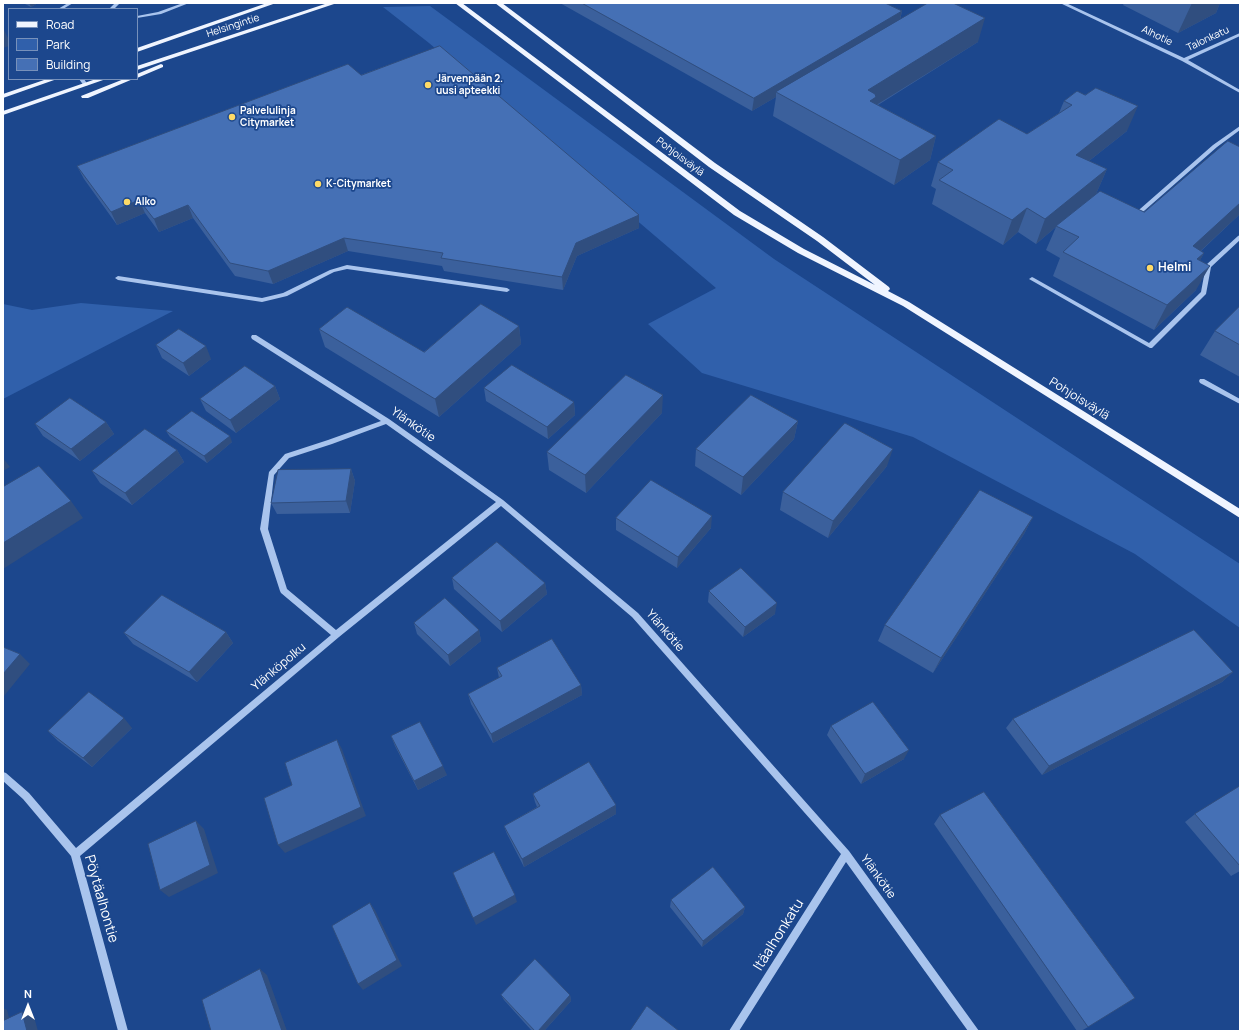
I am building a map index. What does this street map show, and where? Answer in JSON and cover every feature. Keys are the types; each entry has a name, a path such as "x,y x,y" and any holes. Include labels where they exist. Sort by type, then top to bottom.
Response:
{"main road":[{"name":"Helsingintie","path":"138,50 273,3"},
{"name":"Helsingintie","path":"138,68 334,3"},
{"name":"Pohjoisväylä","path":"458,3 737,213 801,251 906,304"},
{"name":"Pohjoisväylä","path":"498,3 712,165 820,239 906,304 1240,514"},
{"path":"138,76 222,40"},
{"path":"3,96 51,80"},
{"path":"3,113 83,82 96,80"},
{"path":"86,96 127,80"}],"street":[{"path":"62,8 71,3"},
{"path":"138,17 160,14 186,3"},
{"name":"Alhotie","path":"1062,3 1184,60 1240,92"},
{"name":"Talonkatu","path":"1184,60 1240,34"},
{"path":"1127,223 1215,146 1240,128"},
{"path":"1215,146 1221,149"},
{"path":"1032,279 1150,346 1204,293 1208,266 1240,237"},
{"path":"118,278 262,300 285,295 332,271 348,267 507,290"},
{"name":"Ylänkötie","path":"254,337 387,421 501,502 635,615 846,854 974,1031"},
{"path":"1202,381 1240,402"},
{"path":"336,635 284,591 264,528 271,474 287,456 387,421"},
{"name":"Ylänköpolku","path":"75,854 336,635 501,502"},
{"name":"Pöytäalhontie","path":"3,776 26,796 75,854 123,1031"},
{"name":"Itäalhonkatu","path":"734,1031 846,854"}],"green space":[{"path":"430,6 774,259 1240,564 1240,628 1135,554 913,437 702,373 648,324 716,288 429,43 383,7"},
{"path":"81,303 173,311 3,399 3,304 32,310"}],"building":[{"path":"582,3 885,3 902,11 754,98"},
{"path":"928,3 953,3 985,18 868,90 875,94 876,97 870,101 936,136 900,160 776,92"},
{"path":"440,46 639,215 576,243 562,277 441,258 443,253 344,238 268,271 230,263 188,205 154,219 139,200 111,212 77,166 348,64 361,75"},
{"path":"1096,88 1138,106 1076,155 1107,169 1045,219 1027,208 1012,220 939,180 953,170 938,162 999,119 1027,134 1072,105 1064,101 1077,91 1085,95"},
{"path":"1228,141 1240,147 1240,203 1193,246 1204,253 1197,259 1210,266 1167,305 1063,252 1079,237 1056,226 1100,191 1144,212"},
{"path":"481,304 519,326 435,399 319,329 347,307 424,352"},
{"path":"1240,306 1240,345 1215,331"},
{"path":"179,329 206,346 183,363 156,345"},
{"path":"512,365 574,402 547,427 484,388"},
{"path":"245,366 275,386 230,420 200,399"},
{"path":"626,375 663,395 585,475 547,452"},
{"path":"751,395 798,421 743,477 696,449"},
{"path":"70,398 106,422 71,449 35,424"},
{"path":"192,411 230,436 204,456 166,431"},
{"path":"845,423 893,449 833,521 783,492"},
{"path":"145,429 177,450 125,493 92,471"},
{"path":"39,466 71,501 3,543 3,487"},
{"path":"351,469 346,501 271,503 278,470"},
{"path":"651,480 712,516 678,557 616,518"},
{"path":"980,490 1033,517 941,658 885,625"},
{"path":"497,542 545,583 500,621 452,578"},
{"path":"741,568 777,603 745,627 709,591"},
{"path":"162,595 226,632 189,672 124,633"},
{"path":"445,598 479,630 448,655 414,623"},
{"path":"1194,630 1233,672 1049,766 1013,719"},
{"path":"552,639 581,685 491,734 468,694 502,676 497,668"},
{"path":"3,647 20,654 3,674"},
{"path":"89,692 124,718 83,758 48,731"},
{"path":"873,702 909,750 865,774 831,726"},
{"path":"420,722 443,766 414,781 391,736"},
{"path":"337,740 361,807 278,845 264,798 292,785 285,763"},
{"path":"589,762 616,805 522,859 504,826 540,806 533,794"},
{"path":"1240,786 1240,866 1195,814"},
{"path":"984,792 1135,998 1088,1027 940,815"},
{"path":"196,821 210,865 160,890 148,844"},
{"path":"494,852 515,895 473,918 453,873"},
{"path":"713,867 745,907 703,941 671,900"},
{"path":"370,903 397,960 358,984 332,926"},
{"path":"535,959 570,995 538,1031 535,1031 501,995"},
{"path":"260,969 282,1031 211,1031 202,1000"},
{"path":"647,1006 679,1031 630,1031"},
{"path":"22,1012 27,1031 3,1031 3,1021"}],"place":[{"name":"Järvenpään 2. uusi apteekki","path":"428,85"},
{"name":"Palvelulinja Citymarket","path":"232,117"},
{"name":"K-Citymarket","path":"318,184"},
{"name":"Alko","path":"127,202"},
{"name":"Helmi","path":"1150,268"}]}
